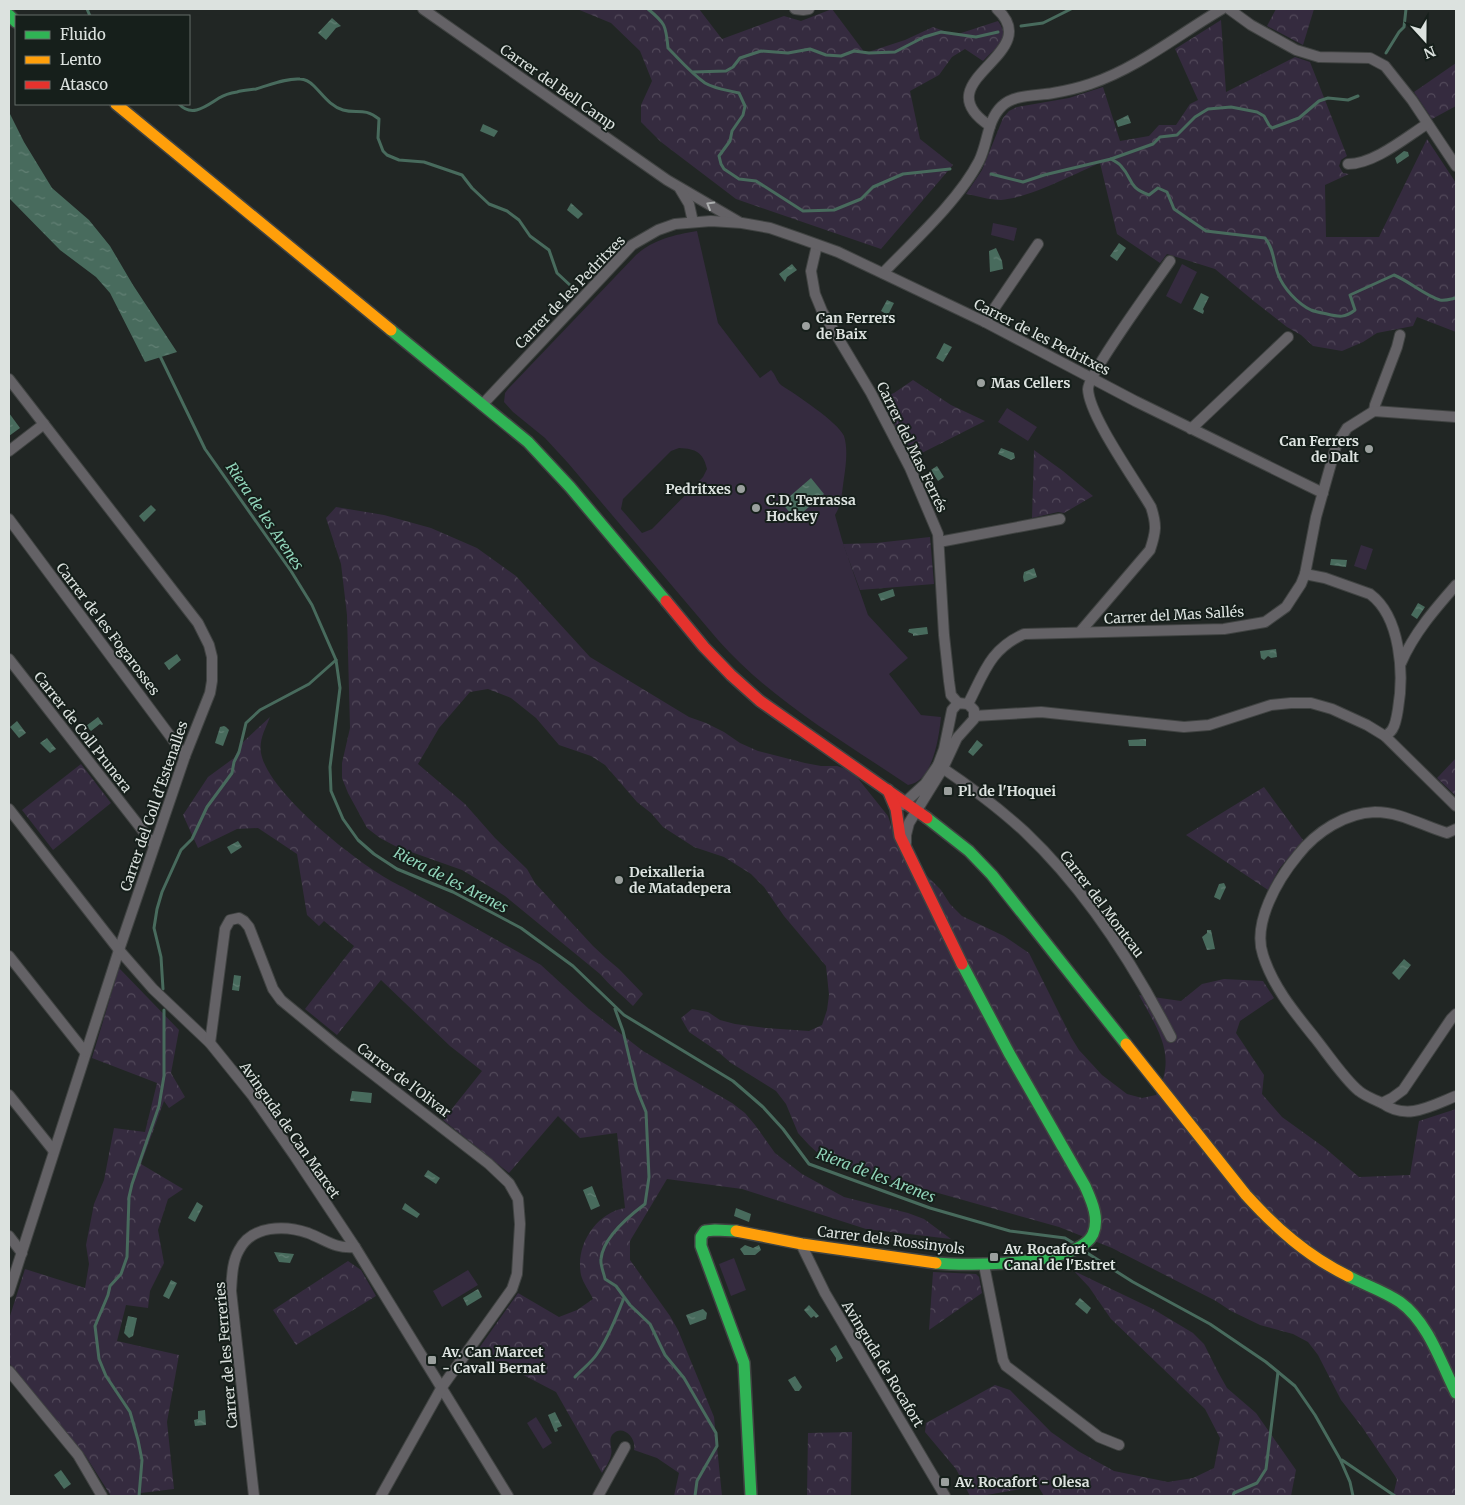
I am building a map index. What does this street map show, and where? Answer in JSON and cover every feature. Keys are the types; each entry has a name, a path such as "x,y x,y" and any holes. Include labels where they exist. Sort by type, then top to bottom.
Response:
{"street":[{"name":"Carrer del Bell Camp","path":"423,9 678,186"},
{"path":"795,9 809,9"},
{"path":"990,126 973,111 968,101 974,82 1008,41 1010,29 997,9"},
{"path":"883,273 930,225 966,181 980,160 990,126 1001,107 1009,101 1064,91 1107,77 1154,51 1222,9"},
{"path":"1230,9 1251,25 1296,50 1319,57 1370,58 1384,66 1412,100 1456,166"},
{"path":"117,105 528,442 570,487 704,647 760,701 935,822 969,851 992,875 1188,1123 1271,1223 1297,1246 1324,1264 1402,1304 1420,1323 1456,1393"},
{"path":"1348,164 1358,164 1373,159 1427,124"},
{"path":"678,186 689,204 693,222"},
{"name":"Carrer de les Pedritxes","path":"678,186 742,223"},
{"name":"Carrer de les Pedritxes","path":"482,405 632,245 658,230 674,224 711,221 742,223 770,228 838,252 985,322 1191,429 1323,493"},
{"path":"985,322 1038,244"},
{"name":"Carrer del Mas Ferrés","path":"817,245 811,271 815,294 822,311 871,393 897,442 920,489 935,526 939,542 944,635 951,695 963,704"},
{"path":"1080,632 1150,550 1155,534 1156,522 1151,507 1114,446 1090,400 1088,387 1092,378 1170,261"},
{"path":"1400,335 1374,410 1456,417"},
{"path":"1191,429 1288,337"},
{"name":"Carrer del Coll d'Estenalles","path":"9,379 198,623 209,645 213,668 210,693 185,756 154,845 53,1150 9,1292"},
{"name":"Carrer del Mas Sallés","path":"963,704 1000,648 1024,634 1224,629 1265,622 1286,607 1301,584 1305,574 1316,518 1336,446 1347,428 1374,410"},
{"path":"9,451 44,424"},
{"name":"Carrer de les Fogarosses","path":"9,519 185,756"},
{"path":"939,542 1060,519"},
{"path":"1305,574 1351,586 1376,599 1386,612 1400,664 1399,703 1394,728 1385,736"},
{"path":"1400,664 1406,650 1420,628 1433,610 1456,585"},
{"name":"Carrer de Coll Prunera","path":"9,659 154,845"},
{"path":"952,718 957,725 962,726 971,721 1041,712 1184,727 1209,724 1271,705 1311,703 1332,708 1385,736 1456,806"},
{"path":"963,704 974,710 971,721 955,742 909,823 902,826 899,812 905,802 940,767 952,718 952,710 963,704"},
{"name":"Carrer del Montcau","path":"940,767 1024,831 1059,867 1105,927 1134,969 1171,1037"},
{"name":"Carrer dels Rossinyols","path":"751,1496 744,1363 701,1246 701,1237 706,1231 712,1229 728,1230 801,1244 950,1265 984,1265 1054,1256 1080,1248 1091,1237 1095,1228 1091,1201 1082,1180 977,992 907,852 900,836 902,826 893,800 886,788"},
{"name":"Avinguda de Can Marcet","path":"9,809 119,950 153,989 210,1043 262,1110 355,1247 508,1496"},
{"path":"1456,829 1447,833 1393,813 1361,813 1344,820 1316,836 1291,863 1275,889 1264,915 1262,927 1262,954 1283,996 1359,1091 1399,1112 1414,1112 1456,1096"},
{"path":"902,826 935,822"},
{"name":"Carrer de l'Olivar","path":"210,1043 225,929 230,920 239,918 249,927 273,990 281,1000 338,1047 489,1164 514,1189 520,1208 515,1282 499,1309 442,1387"},
{"path":"9,956 85,1052"},
{"path":"1382,1103 1403,1090 1456,1014"},
{"path":"9,1095 53,1150"},
{"name":"Carrer de les Ferreries","path":"254,1496 232,1310 232,1278 239,1249 249,1238 263,1230 271,1229 297,1230 337,1247 355,1247"},
{"path":"9,1236 22,1253"},
{"name":"Avinguda de Rocafort","path":"801,1244 825,1293 945,1496"},
{"path":"984,1265 1006,1366 1099,1437 1119,1444"},
{"path":"9,1371 78,1455 102,1496"},
{"path":"381,1496 442,1387"},
{"path":"598,1496 625,1447"}],"green space":[{"path":"577,9 699,9 722,39 784,16 801,21 832,9 865,53 905,40 933,27 955,35 998,21 1002,28 1003,38 1001,43 983,61 965,49 952,57 939,75 910,91 920,139 953,165 881,249 736,199 661,142 641,122 641,105 652,81 640,51 611,23"},
{"path":"1276,9 1314,9 1303,45 1267,26"},
{"path":"1221,20 1226,92 1295,57 1310,62 1347,156 1341,160 1339,166 1343,173 1349,174 1325,185 1326,237 1379,237 1427,139 1456,183 1456,332 1417,317 1413,326 1377,333 1363,342 1342,351 1313,346 1215,269 1167,254 1160,263 1117,234 1100,163 1025,195 997,200 966,194 982,170 1003,118 1009,111 1017,107 1069,98 1103,87 1120,141 1149,136 1159,125 1176,125 1190,104 1198,100 1175,49"},
{"path":"1456,63 1456,106 1432,119 1414,92"},
{"path":"993,223 1017,228 1014,241 991,235"},
{"name":"C.D. Terrassa Hockey","path":"697,231 718,323 760,378 771,370 781,385 806,401 834,423 844,436 846,451 845,468 840,502 835,515 842,540 868,615 908,658 889,674 921,715 941,717 939,736 933,757 929,767 917,782 908,785 833,736 784,701 739,662 718,640 568,463 545,438 513,412 504,402 505,393 508,389 636,255 657,241","holes":["685,448 698,452 701,455 707,469 703,477 652,529 642,533 621,509 623,499 671,451"]},
{"path":"1182,264 1197,272 1181,304 1166,296"},
{"path":"913,380 951,405 985,421 912,458 881,398 894,393"},
{"path":"1007,408 1037,427 1028,441 998,422"},
{"path":"1034,450 1093,496 1064,513 1058,512 1032,518"},
{"path":"336,507 384,515 431,528 477,548 516,576 590,657 689,717 706,723 758,751 805,763 837,766 852,771 888,816 893,831 919,868 941,890 950,904 962,916 1004,936 1029,953 1079,1050 1102,1075 1127,1094 1142,1098 1156,1095 1165,1068 1165,1055 1159,1032 1139,995 1181,1001 1202,984 1224,979 1263,981 1274,998 1240,1021 1236,1033 1264,1075 1262,1094 1282,1117 1325,1148 1359,1177 1410,1175 1419,1121 1456,1109 1456,1496 1393,1496 1397,1479 1362,1427 1341,1400 1318,1355 1308,1342 1293,1334 1260,1325 1112,1248 1059,1227 853,1169 821,1156 798,1133 786,1104 776,1091 731,1063 689,1032 681,1018 692,1009 708,1012 720,1020 735,1024 809,1031 822,1025 827,1010 829,995 826,966 784,916 764,887 751,874 724,857 694,847 663,827 651,813 637,802 605,765 591,756 559,745 536,718 511,698 488,689 470,692 439,728 418,764 465,804 495,838 527,869 535,883 593,946 643,994 633,1006 600,974 505,896 462,870 397,847 367,828 342,778 342,763 350,728 347,615 341,564 326,518"},
{"path":"930,537 934,584 860,590 843,544 876,543"},
{"path":"1361,545 1373,549 1366,570 1354,566"},
{"path":"270,717 261,743 261,753 268,770 281,789 299,809 366,865 541,965 589,1009 643,1051 732,1103 745,1113 775,1153 802,1174 844,1197 908,1213 924,1219 951,1239 866,1229 742,1189 667,1179 630,1241 630,1260 678,1330 714,1417 722,1496 674,1496 679,1473 657,1458 634,1450 631,1437 624,1431 616,1432 612,1435 610,1440 610,1457 602,1473 556,1392 477,1351 518,1293 559,1317 577,1310 593,1299 581,1275 581,1253 590,1232 597,1223 605,1216 625,1208 617,1133 580,1138 558,1116 509,1173 443,1120 482,1071 450,1046 381,980 337,1035 305,1009 354,946 324,921 319,926 307,915 297,854 258,828 237,829 198,848 183,815 208,777 234,758 243,742"},
{"path":"1456,758 1456,796 1437,778"},
{"path":"81,764 111,803 53,850 22,810"},
{"path":"1264,787 1303,840 1279,869 1268,890 1186,835"},
{"path":"119,968 179,1030 171,1073 185,1097 169,1108 164,1101 141,1164 183,1189 168,1199 158,1230 164,1263 150,1291 148,1308 126,1305 117,1341 179,1355 167,1422 174,1489 141,1493 141,1496 111,1496 85,1455 9,1363 9,1319 25,1269 85,1288 89,1264 86,1245 94,1204 104,1180 114,1128 145,1132 157,1083 92,1058"},
{"path":"734,1258 746,1290 731,1296 719,1264"},
{"path":"348,1261 361,1270 376,1296 296,1345 273,1310"},
{"path":"468,1270 478,1285 442,1307 433,1291"},
{"path":"1074,1271 1153,1309 1193,1333 1204,1344 1227,1388 1256,1413 1296,1470 1291,1496 1044,1496 1038,1486 981,1496 970,1496 956,1469 925,1432 926,1423 995,1385 1010,1390 1051,1432 1078,1451 1114,1471 1168,1482 1193,1478 1214,1468 1220,1438 1205,1409 1111,1319 1089,1287"},
{"path":"933,1272 976,1274 979,1277 982,1293 929,1330"},
{"path":"536,1417 552,1443 543,1449 527,1423"},
{"path":"852,1432 851,1496 807,1496 808,1433"}],"water":[{"path":"332,18 341,26 336,28 326,40 318,33"},
{"path":"9,112 24,142 52,188 89,220 110,246 177,352 145,362 110,293 96,277 60,250 9,198"},
{"path":"1128,115 1131,123 1118,127 1116,121"},
{"path":"483,124 498,131 494,137 480,131"},
{"path":"1404,151 1408,152 1409,156 1397,164 1395,158"},
{"path":"571,203 583,214 578,219 567,210"},
{"path":"1119,243 1126,248 1117,261 1110,256"},
{"path":"996,248 1002,261 1003,269 990,272 989,251"},
{"path":"792,264 797,270 787,277 785,282 779,274"},
{"path":"1201,293 1209,297 1203,309 1203,314 1193,309"},
{"path":"887,300 894,303 888,315 881,311"},
{"path":"944,343 952,347 943,362 936,358"},
{"path":"9,413 20,428 9,436"},
{"path":"1001,448 1014,453 1015,458 1011,460 998,454"},
{"path":"937,466 944,477 938,481 931,470"},
{"path":"811,478 824,494 795,519 782,503"},
{"path":"151,505 156,510 144,522 139,516"},
{"path":"1331,559 1347,560 1346,567 1330,565"},
{"path":"1034,568 1037,577 1024,582 1024,572"},
{"path":"893,589 895,596 881,601 878,594"},
{"path":"1418,603 1425,607 1417,619 1411,615"},
{"path":"927,627 928,634 913,636 913,634 908,632 909,629"},
{"path":"1276,649 1277,657 1271,658 1268,656 1264,660 1261,658 1260,651"},
{"path":"177,654 181,660 169,670 164,663"},
{"path":"98,717 103,724 100,724 91,731 86,726"},
{"path":"17,721 26,733 19,738 10,727"},
{"path":"224,726 229,730 223,746 215,743 220,727"},
{"path":"47,738 56,749 50,753 40,743"},
{"path":"1146,739 1146,746 1129,746 1128,740"},
{"path":"977,740 983,745 973,756 968,752"},
{"path":"238,841 242,847 231,854 227,847"},
{"path":"1224,883 1226,887 1220,900 1214,897 1219,884"},
{"path":"1207,930 1211,930 1215,949 1207,950 1202,937 1207,933"},
{"path":"1404,959 1411,965 1399,980 1392,973"},
{"path":"234,975 241,976 239,991 232,990"},
{"path":"352,1091 372,1093 371,1103 350,1101"},
{"path":"428,1170 440,1178 436,1184 424,1176"},
{"path":"592,1186 600,1206 591,1210 583,1190"},
{"path":"197,1202 203,1206 195,1222 188,1218"},
{"path":"405,1203 420,1214 417,1218 402,1209"},
{"path":"736,1208 751,1214 749,1222 734,1216"},
{"path":"745,1245 753,1248 759,1245 761,1250 755,1255 744,1255 740,1249"},
{"path":"274,1252 294,1254 290,1263 279,1262"},
{"path":"171,1280 177,1283 169,1299 163,1296"},
{"path":"478,1289 482,1297 467,1306 463,1298"},
{"path":"1080,1298 1091,1308 1087,1314 1075,1304"},
{"path":"809,1305 819,1316 811,1318 804,1310"},
{"path":"703,1309 707,1313 706,1319 690,1325 686,1315"},
{"path":"128,1316 137,1318 133,1336 129,1338 124,1333"},
{"path":"836,1345 843,1358 836,1362 836,1358 830,1349"},
{"path":"795,1376 802,1387 799,1391 795,1391 788,1380"},
{"path":"205,1410 206,1425 195,1426 194,1420 198,1419 198,1411"},
{"path":"555,1412 562,1426 557,1428 558,1431 555,1432 548,1415"},
{"path":"61,1470 71,1484 64,1489 54,1475"}],"waterway":[{"path":"87,9 90,15"},
{"path":"648,9 664,25 668,48 690,70 709,85 739,93 745,106 743,115 732,131 730,141 719,156 724,169 739,179 756,181 803,211 834,210 861,199 873,187 903,174 950,169"},
{"path":"1021,26 1043,23 1071,9"},
{"path":"1386,53 1404,27 1406,9"},
{"path":"693,72 726,71 733,67 740,58 761,51 788,53 810,49 826,55 841,56 854,51 869,53 895,52 924,37 941,32 976,37 998,32"},
{"path":"180,105 189,110 194,110 230,94 278,82 306,80 330,103 338,108 369,113 379,119 378,138 383,151 387,155 399,160 424,162 462,175 472,188 489,204 507,211 519,220 530,236 549,250 557,273 571,286"},
{"path":"1111,159 1153,144 1160,137 1177,135 1195,117 1208,109 1231,107 1257,112 1264,116 1272,128 1299,118 1319,101 1328,98 1348,100 1358,96"},
{"path":"991,174 1023,182 1111,159 1120,165 1137,189 1149,195 1158,188 1167,192 1174,209 1206,231 1265,238 1270,246 1283,285 1301,304 1317,312 1345,316 1355,310 1350,295 1394,275 1440,300 1456,298"},
{"name":"Riera de les Arenes","path":"159,354 205,449 291,571 312,605 336,660 340,688 330,767 331,791 343,819 358,840 374,854 397,869 453,892 521,928 573,966 624,1015 733,1081 763,1107 783,1129 809,1164 930,1208 1010,1231 1065,1238 1075,1244"},
{"path":"163,989 161,957 154,928 162,892 181,850 192,839 207,807 232,773 246,723 260,710 309,684 336,660"},
{"path":"615,1009 623,1031 637,1090 646,1112 649,1177 645,1204 625,1221 606,1243 601,1264 605,1279 616,1286 630,1305 650,1324 665,1355 684,1378 716,1433 717,1446 697,1481 695,1496"},
{"path":"139,1496 142,1460 138,1440 130,1412 106,1376 99,1359 95,1326 110,1286 121,1274 127,1257 129,1197 159,1106 164,1076 164,1010"},
{"name":"Riera de les Arenes","path":"1084,1251 1133,1282 1210,1324 1266,1362 1295,1386 1315,1415 1340,1459 1350,1482 1353,1496"},
{"path":"575,1377 592,1360 601,1347 624,1298"},
{"path":"1233,1496 1234,1493 1257,1483 1266,1469 1278,1372"},
{"path":"1342,1460 1395,1496"}],"traffic: fast":[{"path":"9,15 15,21"},
{"path":"391,330 528,442 570,487 666,601"},
{"path":"927,818 969,851 992,875 1126,1044"},
{"path":"936,1263 996,1264 1046,1258 1084,1245 1093,1234 1096,1222 1094,1209 1085,1186 1009,1053 962,964"},
{"path":"736,1231 705,1231 701,1237 701,1246 744,1363 751,1496"},
{"path":"1348,1276 1394,1298 1410,1310 1433,1344 1456,1393"}],"traffic: slow":[{"path":"117,105 391,330"},
{"path":"1126,1044 1257,1207 1281,1230 1319,1260 1348,1276"},
{"path":"736,1231 802,1244 936,1263"}],"traffic: jam":[{"path":"666,601 704,647 760,701 927,818"},
{"path":"888,790 896,809 900,836 962,964"}],"place":[{"name":"Can Ferrers de Baix","path":"806,326"},
{"name":"Mas Cellers","path":"981,383"},
{"name":"Can Ferrers de Dalt","path":"1369,449"},
{"name":"Pedritxes","path":"741,489"},
{"name":"C.D. Terrassa Hockey","path":"756,508"},
{"name":"Pl. de l'Hoquei","path":"948,791"},
{"name":"Deixalleria de Matadepera","path":"619,880"},
{"name":"Av. Rocafort - Canal de l'Estret","path":"994,1257"},
{"name":"Av. Can Marcet - Cavall Bernat","path":"432,1360"},
{"name":"Av. Rocafort - Olesa","path":"945,1482"}]}
